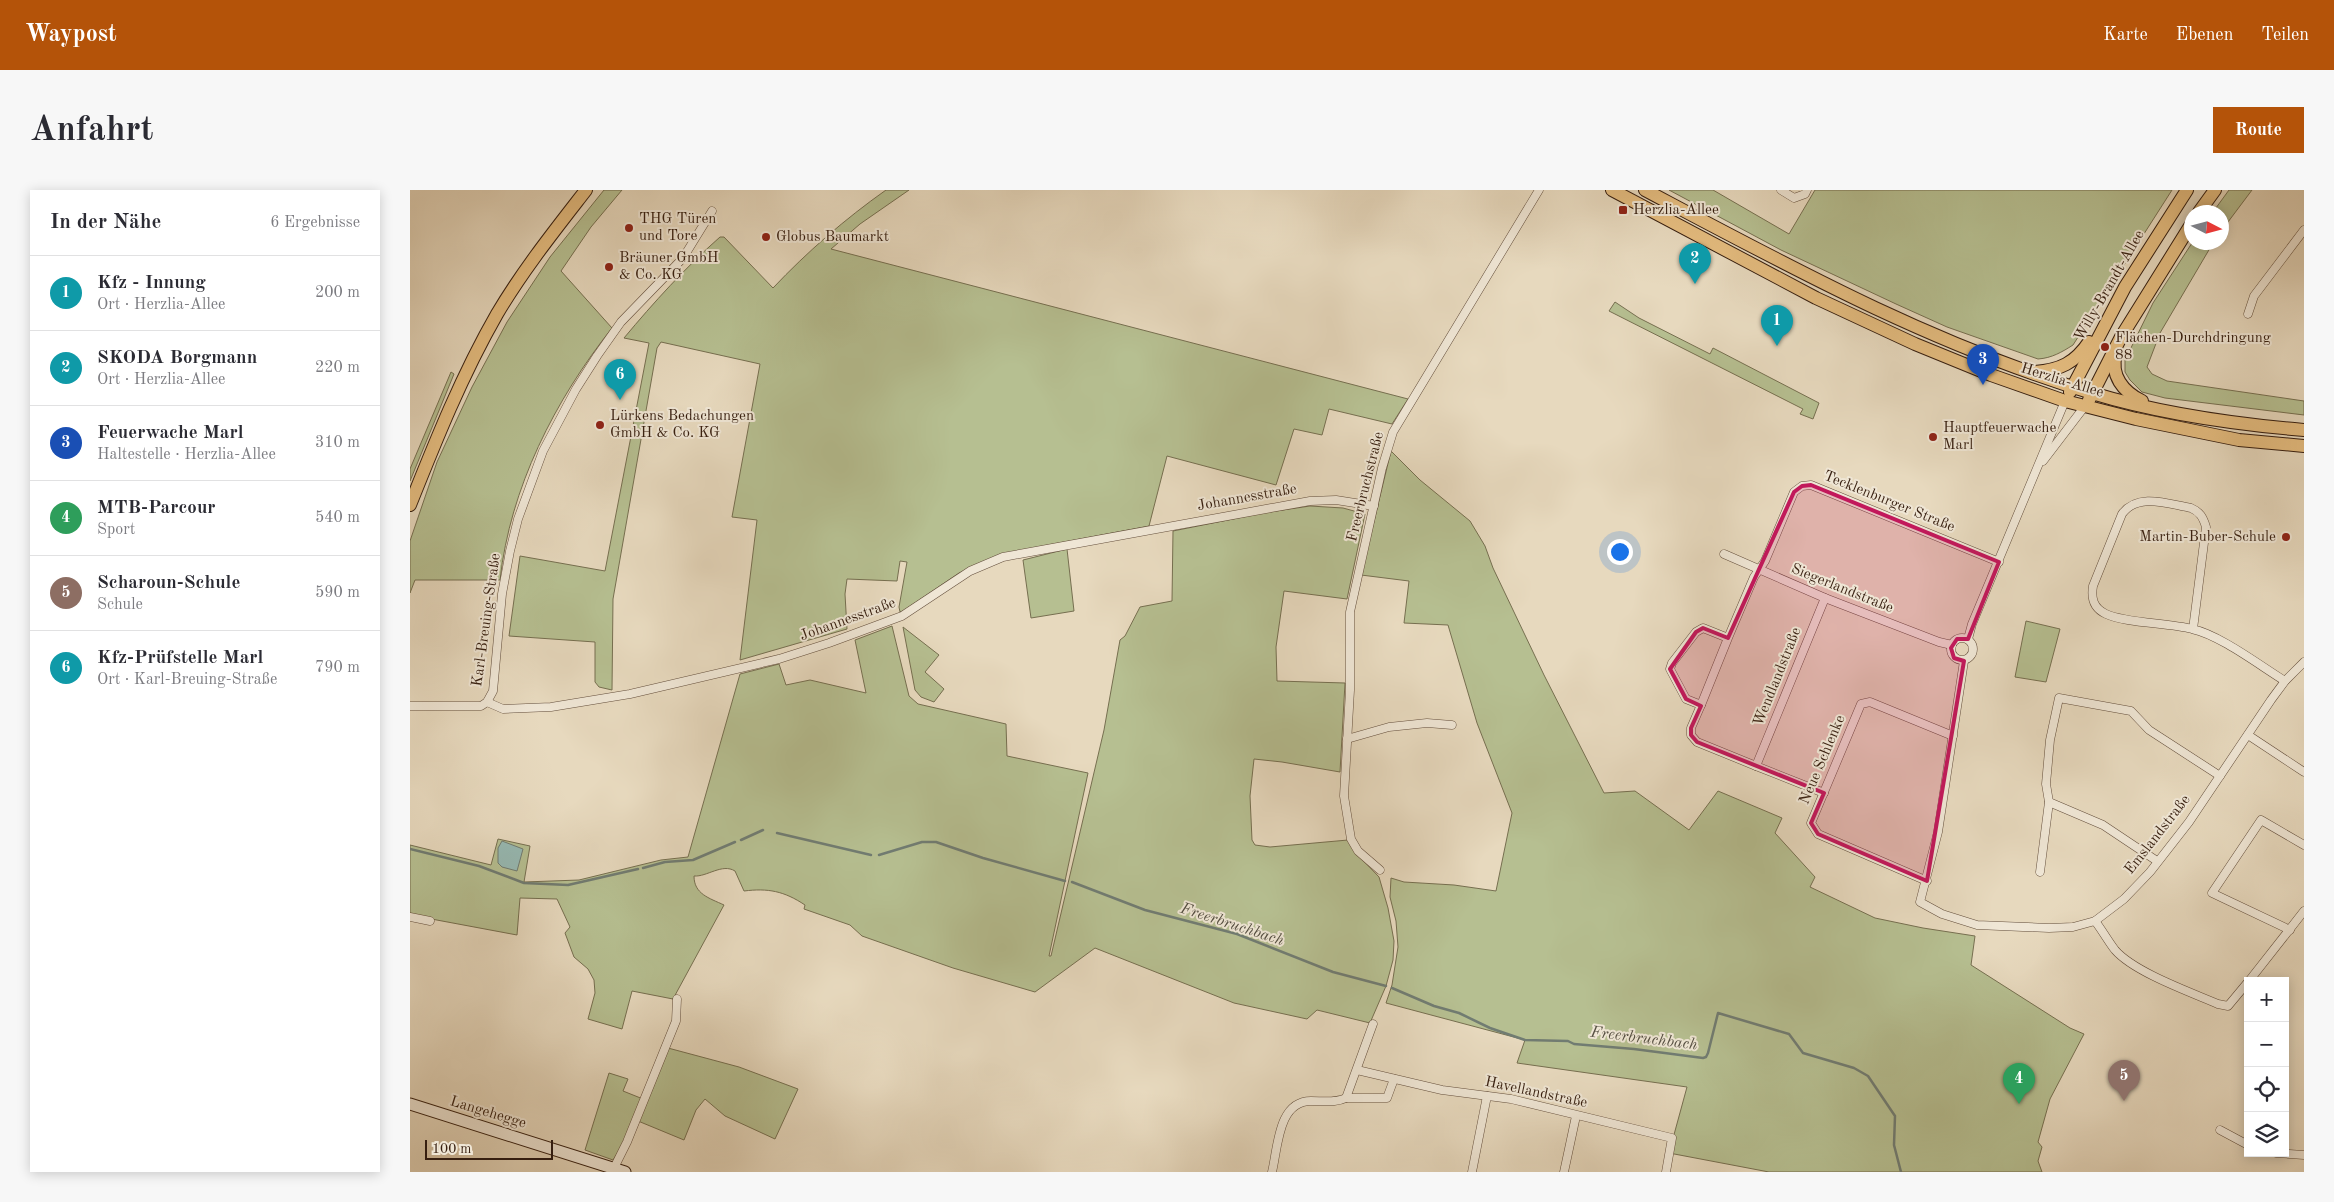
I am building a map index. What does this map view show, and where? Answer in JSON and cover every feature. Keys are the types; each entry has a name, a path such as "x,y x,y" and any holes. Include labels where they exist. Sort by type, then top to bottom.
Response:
{"main road":[{"path":"410,505 467,370 497,314 534,257 586,190"},
{"name":"Herzlia-Allee","path":"1612,190 1816,298 1874,326 1991,375 2085,406 2239,440 2304,446"},
{"name":"Herzlia-Allee","path":"1645,190 1784,264 1891,317 1981,355 2092,393 2162,410 2241,425 2304,430"},
{"name":"Willy-Brandt-Allee","path":"2066,401 2119,298 2187,190"},
{"path":"2204,205 2215,190"},
{"path":"2085,406 2121,337 2184,236"},
{"path":"2030,372 2051,371 2062,367 2081,355 2119,298"},
{"path":"2121,337 2114,359 2114,371 2118,380 2129,395 2162,410"}],"street":[{"name":"Freerbruchstraße","path":"1380,870 1358,851 1351,839 1344,796 1348,739 1350,612 1374,506 1393,432 1539,190"},
{"path":"1781,190 1794,198 1805,194 1807,190"},
{"name":"Karl-Breuing-Straße","path":"488,702 493,691 502,594 510,551 521,511 543,451 573,394 597,356 621,322 683,258 712,211"},
{"path":"2248,314 2254,296 2304,230"},
{"path":"1968,639 1972,624 2066,401"},
{"path":"2038,468 2085,406"},
{"name":"Tecklenburger Straße","path":"1760,570 1794,492 1802,486 1811,485 1999,562"},
{"name":"Johannesstraße","path":"410,706 468,707 481,706 488,702 503,709 551,707 630,694 779,659 829,644 902,616 970,571 1003,557 1310,501 1336,500 1374,506"},
{"path":"2193,629 2206,527 2204,518 2198,511 2191,508 2138,501 2126,508 2122,514 2093,586 2091,595 2093,602 2099,610 2114,616 2193,629 2209,634 2285,681"},
{"name":"Siegerlandstraße","path":"1724,554 1825,598 1939,642 1952,645"},
{"path":"1760,570 1754,577 1728,638 1692,728 1691,736 1698,742 1824,793"},
{"name":"Wendlandstraße","path":"1756,766 1825,598"},
{"path":"1702,705 1686,699 1670,669 1672,663 1696,632 1703,628 1728,638"},
{"path":"1960,638 1968,639 1974,650 1972,656 1964,661 1957,660 1952,655 1952,645 1960,638"},
{"path":"1927,881 1937,837 1954,736 1964,661"},
{"name":"Emslandstraße","path":"1927,881 1920,902 1955,920 1977,925 2049,928 2073,927 2095,921 2124,899 2189,822 2285,681 2304,662"},
{"path":"2040,872 2049,802 2046,784 2050,740 2059,698 2131,711 2149,730 2220,776"},
{"name":"Neue Schlenke","path":"1927,881 1818,834 1811,823 1861,704 1870,702 1954,736"},
{"path":"1348,739 1389,726 1452,724"},
{"path":"2248,735 2304,772"},
{"path":"2049,802 2103,825 2157,861"},
{"path":"2290,930 2212,893 2260,820 2304,845"},
{"path":"2251,977 2304,911"},
{"path":"410,917 430,921"},
{"path":"2095,921 2116,951 2127,960 2152,974 2218,1004 2228,1006 2244,986"},
{"path":"614,1168 627,1142 676,1021 677,999"},
{"path":"1346,1098 1373,1024"},
{"name":"Havellandstraße","path":"1357,1070 1442,1090 1511,1099 1672,1138 1666,1172"},
{"path":"1272,1172 1284,1118 1291,1106 1303,1101 1387,1098 1394,1078"},
{"path":"1472,1172 1486,1096"},
{"name":"Langehegge","path":"410,1104 625,1172"},
{"path":"1564,1172 1576,1116"},
{"path":"2220,1130 2244,1143"},
{"path":"2289,1154 2304,1155"}],"highlighted area":[{"path":"1811,485 1999,562 1968,639 1957,639 1951,648 1954,658 1964,661 1927,881 1818,834 1811,823 1824,793 1697,742 1691,735 1691,728 1701,706 1686,699 1670,669 1696,632 1703,628 1728,638 1794,492 1802,486"}],"green space":[{"path":"604,190 622,190 591,227 561,271 612,328 572,385 538,446 514,512 505,546 500,580 415,580 410,593 410,541 437,462 472,387 507,322 550,257"},
{"path":"886,190 909,190 860,224 831,249 1408,399 1392,424 1329,409 1322,435 1294,429 1276,485 1167,456 1149,526 1001,554 959,573 900,612 899,607 907,562 900,561 897,581 847,579 845,594 847,629 740,660 757,520 732,517 760,364 661,342 657,348 613,599 612,690 599,687 595,682 595,642 509,636 520,556 605,571 649,343 624,338 658,298 720,237 724,237 773,288 827,236"},
{"path":"1669,190 1713,190 1789,234 1815,190 2172,190 2073,345 2052,356 2038,359 1947,327 1896,304 1781,250"},
{"path":"2229,190 2252,190 2229,221 2229,205 2218,205"},
{"path":"2187,250 2209,250 2160,333 2147,367 2152,374 2167,381 2304,401 2304,415 2165,398 2142,392 2125,372 2125,360 2153,303"},
{"path":"1615,302 1639,318 1710,354 1713,348 1819,403 1813,419 1800,414 1803,409 1609,311"},
{"path":"451,372 454,374 410,481 410,469"},
{"path":"1391,451 1420,480 1470,521 1485,546 1493,568 1544,675 1604,793 1635,791 1689,830 1718,791 1782,818 1775,833 1815,877 1810,887 1875,918 1975,936 1971,965 2070,1028 2084,1034 2050,1099 2038,1142 2042,1147 2038,1161 2042,1172 1769,1172 1669,1153 1687,1087 1517,1063 1525,1040 1386,1003 1392,985 1398,947 1396,921 1390,897 1391,878 1404,882 1454,885 1496,891 1512,813 1477,723 1448,625 1404,623 1409,581 1361,575"},
{"path":"1310,506 1343,508 1365,514 1347,599 1284,591 1276,647 1277,681 1345,683 1340,772 1254,759 1250,796 1252,840 1255,845 1270,847 1348,840 1354,851 1379,877 1388,908 1394,941 1393,960 1386,986 1370,1023 1317,1010 1307,1019 1234,1003 1095,948 1035,992 953,968 862,936 850,925 804,909 805,905 790,896 768,890 744,891 735,871 720,869 704,875 694,876 697,887 703,895 724,905 673,999 632,991 622,1029 588,1019 595,993 594,980 588,969 574,957 565,933 570,927 557,899 520,898 517,935 410,915 410,845 491,865 498,839 530,846 524,882 579,880 661,860 688,857 740,674 779,664 786,685 810,680 866,693 855,640 892,626 909,696 918,704 1006,724 1007,756 1088,773 1049,956 1051,956 1104,730 1120,640 1125,636 1140,607 1172,601 1173,531 1263,513"},
{"path":"1067,549 1074,611 1031,618 1023,560"},
{"path":"2026,621 2060,629 2046,682 2015,677"},
{"path":"903,627 939,655 925,672 944,689 934,702 921,697 915,690"},
{"path":"668,1048 739,1067 798,1089 775,1139 725,1116 705,1099 696,1110 684,1140 638,1121"},
{"path":"609,1073 628,1079 623,1091 643,1099 623,1145 613,1160 585,1150"}],"water":[{"path":"502,841 523,849 517,871 502,867 498,863 498,848"}],"waterway":[{"name":"Freerbruchbach","path":"741,840 763,830"},
{"name":"Freerbruchbach","path":"777,833 871,855"},
{"name":"Freerbruchbach","path":"643,868 665,862 693,860 735,842"},
{"name":"Freerbruchbach","path":"879,855 922,842 936,842 983,858 1065,881"},
{"name":"Freerbruchbach","path":"410,849 479,866 524,883 568,885 638,869"},
{"name":"Freerbruchbach","path":"1072,882 1145,910 1237,934 1333,972 1386,986"},
{"name":"Freerbruchbach","path":"1392,988 1434,1006 1459,1013 1490,1028 1525,1040 1568,1041 1574,1044 1634,1049 1703,1058 1708,1053 1718,1013 1789,1034 1803,1053 1854,1068 1868,1076 1895,1116 1894,1145 1901,1172"}],"place":[{"name":"Herzlia-Allee","path":"1623,210"},
{"name":"THG Türen und Tore","path":"629,228"},
{"name":"Globus Baumarkt","path":"766,237"},
{"name":"Bräuner GmbH & Co. KG","path":"609,267"},
{"name":"SKODA Borgmann","path":"1695,284"},
{"name":"Kfz - Innung","path":"1777,346"},
{"name":"Flächen-Durchdringung 88","path":"2105,347"},
{"name":"Feuerwache Marl","path":"1983,385"},
{"name":"Kfz-Prüfstelle Marl","path":"620,400"},
{"name":"Lürkens Bedachungen GmbH & Co. KG","path":"600,425"},
{"name":"Hauptfeuerwache Marl","path":"1933,437"},
{"name":"Martin-Buber-Schule","path":"2286,537"},
{"name":"Scharoun-Schule","path":"2124,1101"},
{"name":"MTB-Parcour","path":"2019,1104"}]}
